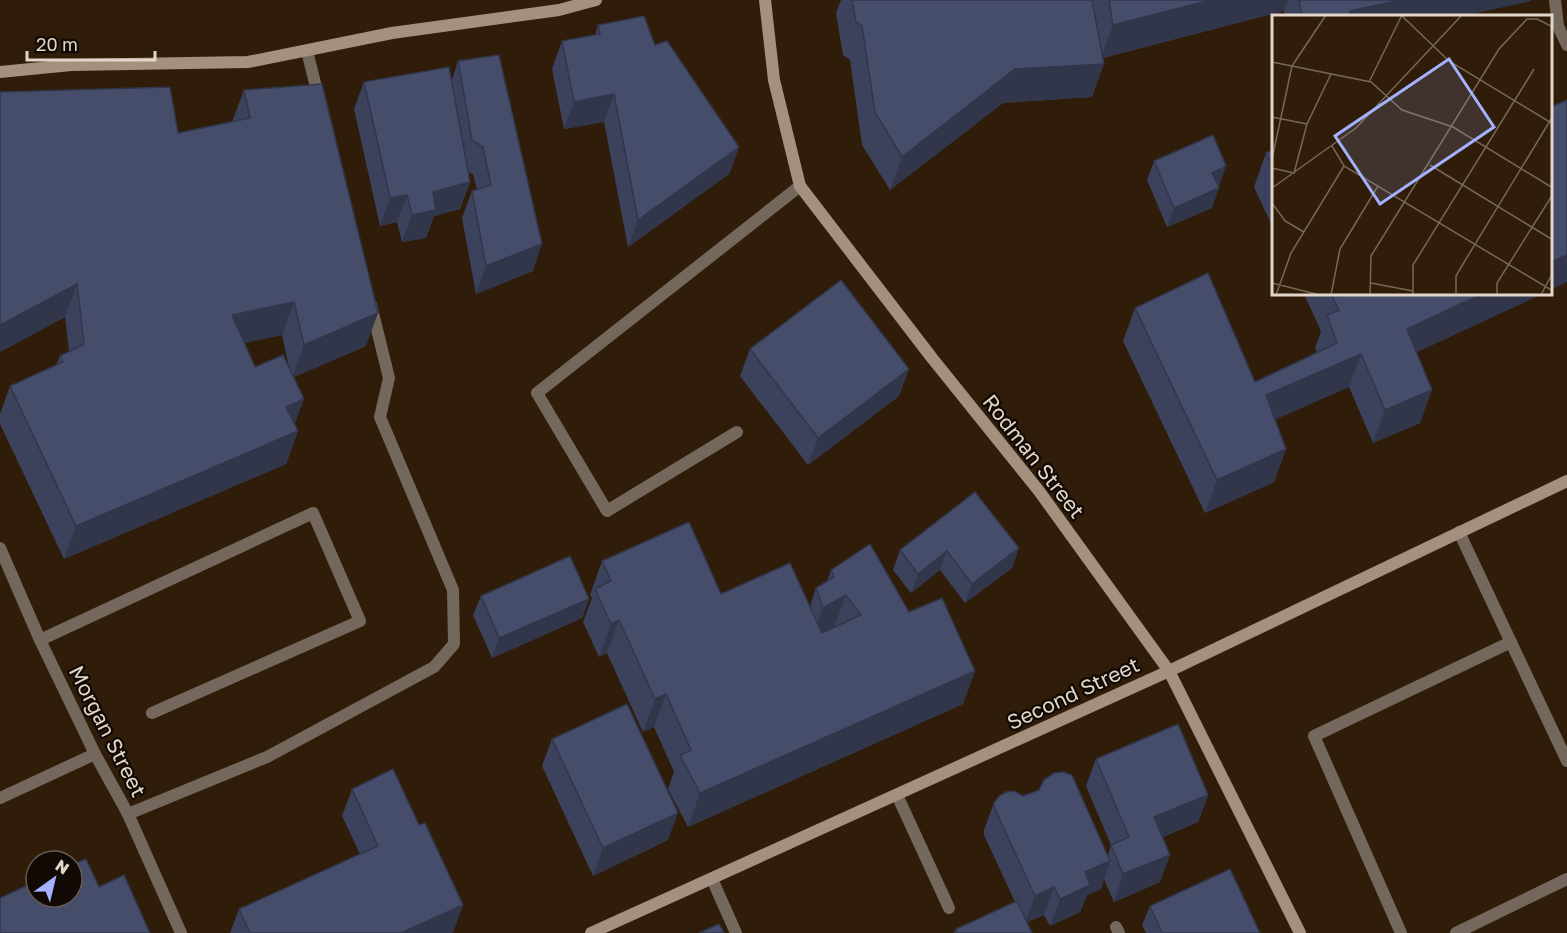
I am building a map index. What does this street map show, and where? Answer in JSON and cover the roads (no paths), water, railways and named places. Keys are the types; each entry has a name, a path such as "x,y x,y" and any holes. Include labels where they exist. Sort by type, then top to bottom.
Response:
{"main road":[{"path":"0,72 71,65 248,62 392,33 559,10 596,0"},
{"name":"Rodman Street","path":"765,0 774,80 800,186 932,358 1040,491 1168,671 1300,933"},
{"name":"Second Street","path":"591,933 1168,671 1567,481"}],"street":[{"path":"1555,0 1558,26 1567,45"},
{"path":"307,51 321,107"},
{"path":"737,432 607,511 537,393 800,186"},
{"path":"128,814 267,757 434,667 454,644 453,590 380,417 389,378 366,288"},
{"path":"40,640 313,513 360,621 152,713"},
{"path":"1460,532 1567,761"},
{"name":"Morgan Street","path":"1,554 95,754 128,814 181,933"},
{"path":"1401,933 1314,736 1511,642"},
{"path":"0,798 95,754"},
{"path":"897,795 949,908"},
{"path":"712,879 736,933"},
{"path":"1456,933 1567,879"}]}
